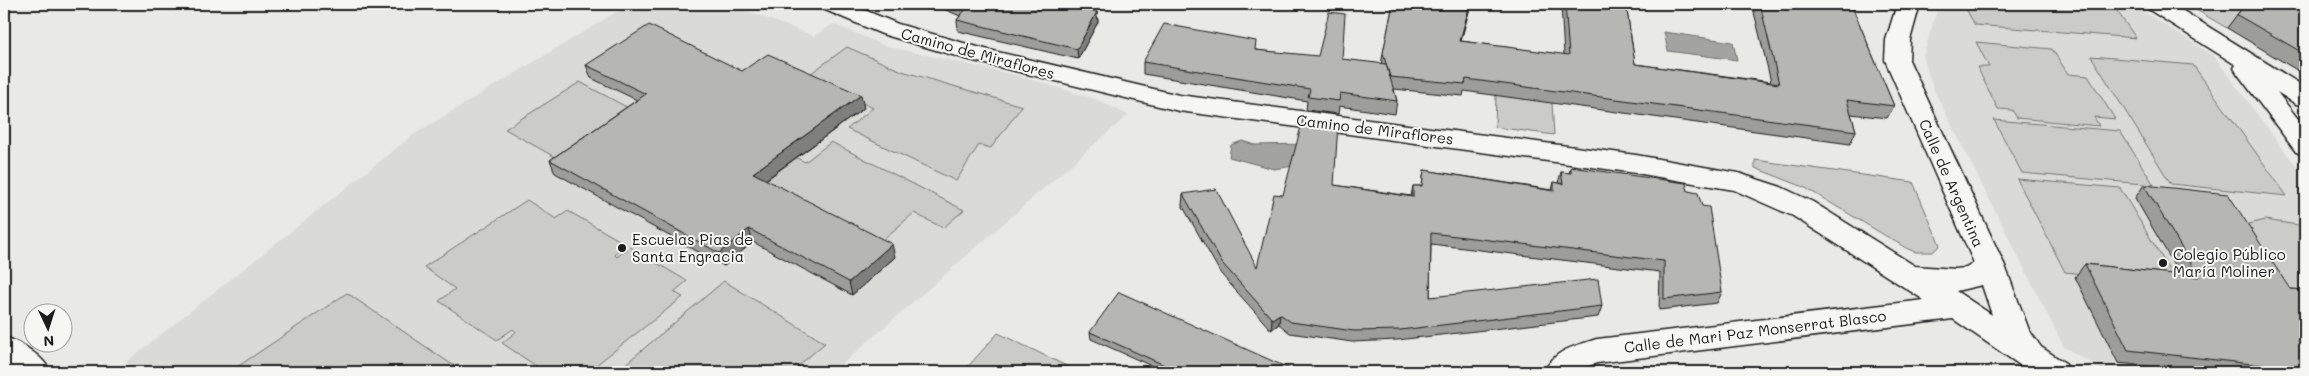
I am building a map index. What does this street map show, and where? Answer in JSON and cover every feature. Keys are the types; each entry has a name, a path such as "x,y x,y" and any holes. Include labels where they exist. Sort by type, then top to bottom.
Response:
{"street":[{"name":"Camino de Miraflores","path":"831,4 890,29 975,54 1179,103 1636,164 1738,182 1771,194 1803,209 1958,306 2043,365"},
{"name":"Calle de Argentina","path":"1909,4 1898,40 1897,60 1990,266 2016,335 2043,365"},
{"path":"2156,4 2305,98"},
{"path":"2235,53 2305,146"},
{"name":"Camino de Miraflores","path":"1907,274 1936,279 1962,279 1981,275 1990,266"},
{"name":"Calle de Mari Paz Monserrat Blasco","path":"1560,372 1572,359 1597,351 1958,306"},
{"path":"4,349 35,372"}],"shaded area":[{"name":"Escuelas Pias de Santa Engracia","path":"630,4 728,4 814,36 833,24 886,46 1023,77 1095,99 1128,115 833,372 139,372 126,362 413,135"},
{"name":"Colegio Público María Moliner","path":"1939,4 2131,4 2213,55 2305,178 2305,372 2106,372 2064,347 1933,88 1923,56"},
{"path":"1963,4 2112,4 2136,38 1975,25"},
{"path":"2186,4 2246,4 2227,28"},
{"path":"1664,32 1733,42 1737,60 1668,51"},
{"path":"1976,42 2052,49 2068,74 2088,76 2115,119 2094,117 2099,126 2017,118 2012,110 1998,109 1977,67 1989,67"},
{"path":"847,47 902,71 1022,106 991,148 979,145 956,181 847,129 873,108 807,76"},
{"path":"2091,56 2193,65 2287,196 2171,184"},
{"path":"580,82 634,111 560,160 505,129"},
{"path":"1496,95 1552,102 1554,135 1495,127"},
{"path":"1994,120 2120,131 2154,185 2022,173"},
{"path":"1242,141 1255,145 1307,144 1314,163 1274,169 1229,157 1231,145"},
{"path":"831,142 964,210 943,228 914,213 879,243 726,177 771,145 805,162"},
{"path":"1755,160 1913,182 1940,245 1933,252 1915,252 1906,248 1804,187 1755,168"},
{"path":"2017,179 2120,188 2178,284 2065,272"},
{"path":"527,200 556,219 568,211 626,244 614,254 617,257 630,247 687,281 674,292 683,297 587,372 545,372 502,343 516,332 513,329 497,340 439,301 455,289 424,267"},
{"path":"2265,220 2305,226 2305,298 2281,295 2237,227"},
{"path":"724,281 825,343 791,372 616,372"},
{"path":"347,293 463,372 239,372 234,369"},
{"path":"998,333 1079,372 963,372"}],"building":[{"path":"953,4 1067,4 1097,12 1077,49 957,20 966,9"},
{"path":"1393,4 1470,4 1460,41 1569,55 1565,4 1626,4 1635,64 1779,84 1760,4 1851,4 1894,106 1847,100 1856,131 1466,79 1465,84 1390,77 1383,53"},
{"path":"2245,4 2305,4 2305,54 2237,15"},
{"path":"1329,12 1345,14 1342,59 1386,64 1397,101 1340,93 1339,101 1308,97 1310,89 1143,62 1164,24 1256,41 1255,50 1318,56"},
{"path":"649,25 742,71 768,54 861,95 753,173 892,244 849,282 749,229 719,253 550,160 646,94 586,65"},
{"path":"1303,119 1338,124 1334,185 1413,197 1413,186 1422,186 1424,170 1554,191 1554,182 1563,184 1561,172 1571,173 1571,167 1686,183 1688,191 1698,193 1702,206 1709,207 1722,292 1664,299 1664,261 1431,233 1430,297 1598,279 1602,306 1400,330 1354,331 1291,322 1280,314 1272,319 1222,263 1183,194 1216,189 1257,267 1274,194 1283,195"},
{"path":"2144,185 2228,194 2290,289 2305,290 2305,370 2128,350 2085,264 2199,277"},
{"path":"1119,292 1297,372 1180,372 1090,332"}],"place":[{"name":"Escuelas Pias de Santa Engracia","path":"622,248"},
{"name":"Colegio Público María Moliner","path":"2163,263"}]}
